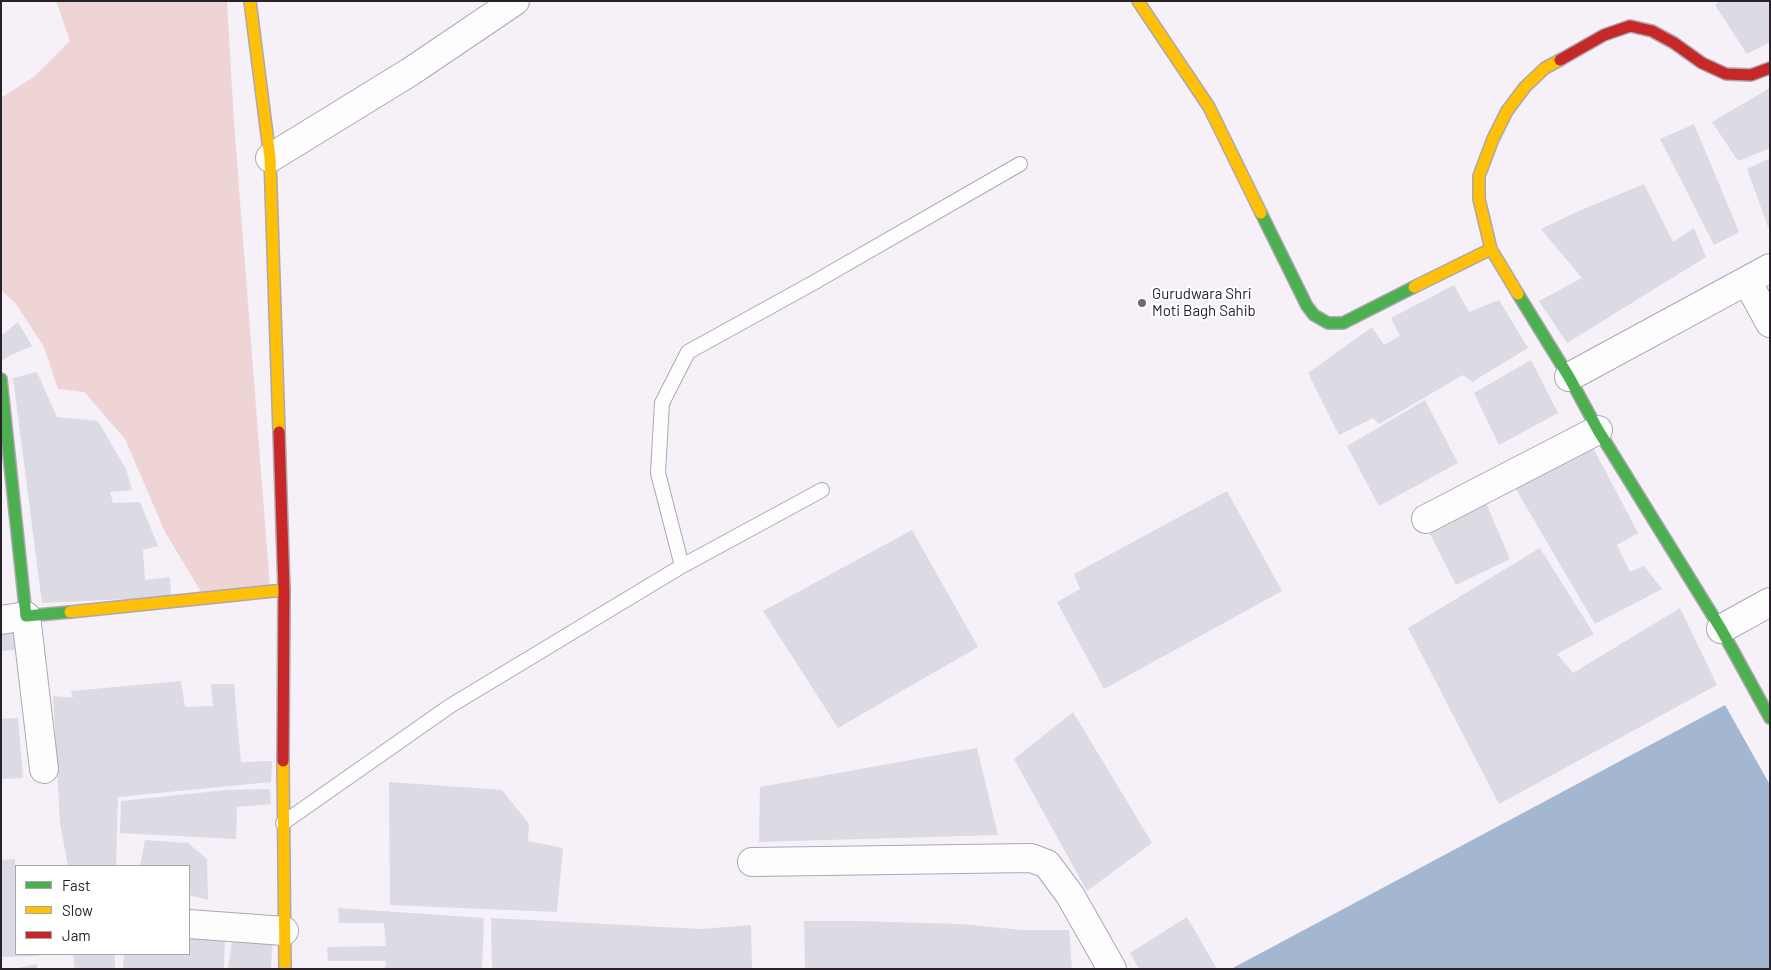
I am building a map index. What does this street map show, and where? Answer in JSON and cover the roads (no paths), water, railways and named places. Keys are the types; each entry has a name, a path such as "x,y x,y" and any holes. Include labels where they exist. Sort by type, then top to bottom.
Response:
{"street":[{"path":"250,1 270,158 284,590 283,822 285,969"},
{"path":"270,158 410,72 515,1"},
{"path":"1138,1 1209,107 1307,306 1314,315 1328,323 1343,323 1491,249"},
{"path":"1770,68 1751,75 1726,74 1702,63 1674,43 1652,31 1630,26 1604,35 1545,68 1525,87 1507,111 1493,139 1480,176 1479,199 1491,249 1598,430 1721,629 1770,718"},
{"path":"1569,378 1770,268"},
{"path":"1747,281 1770,323"},
{"path":"1,380 14,618 44,769"},
{"path":"1426,519 1598,430"},
{"path":"14,618 284,590"},
{"path":"1721,629 1770,602"},
{"path":"752,862 1031,858 1048,864 1070,895 1112,969"},
{"path":"190,924 284,931"}],"lane":[{"path":"682,566 658,473 662,404 688,352 813,284 1020,164"},
{"path":"283,822 450,706 682,566 822,490"}],"water":[{"path":"1725,705 1770,785 1770,969 1231,969"}],"place":[{"name":"Gurudwara Shri Moti Bagh Sahib","path":"1142,303"}]}
